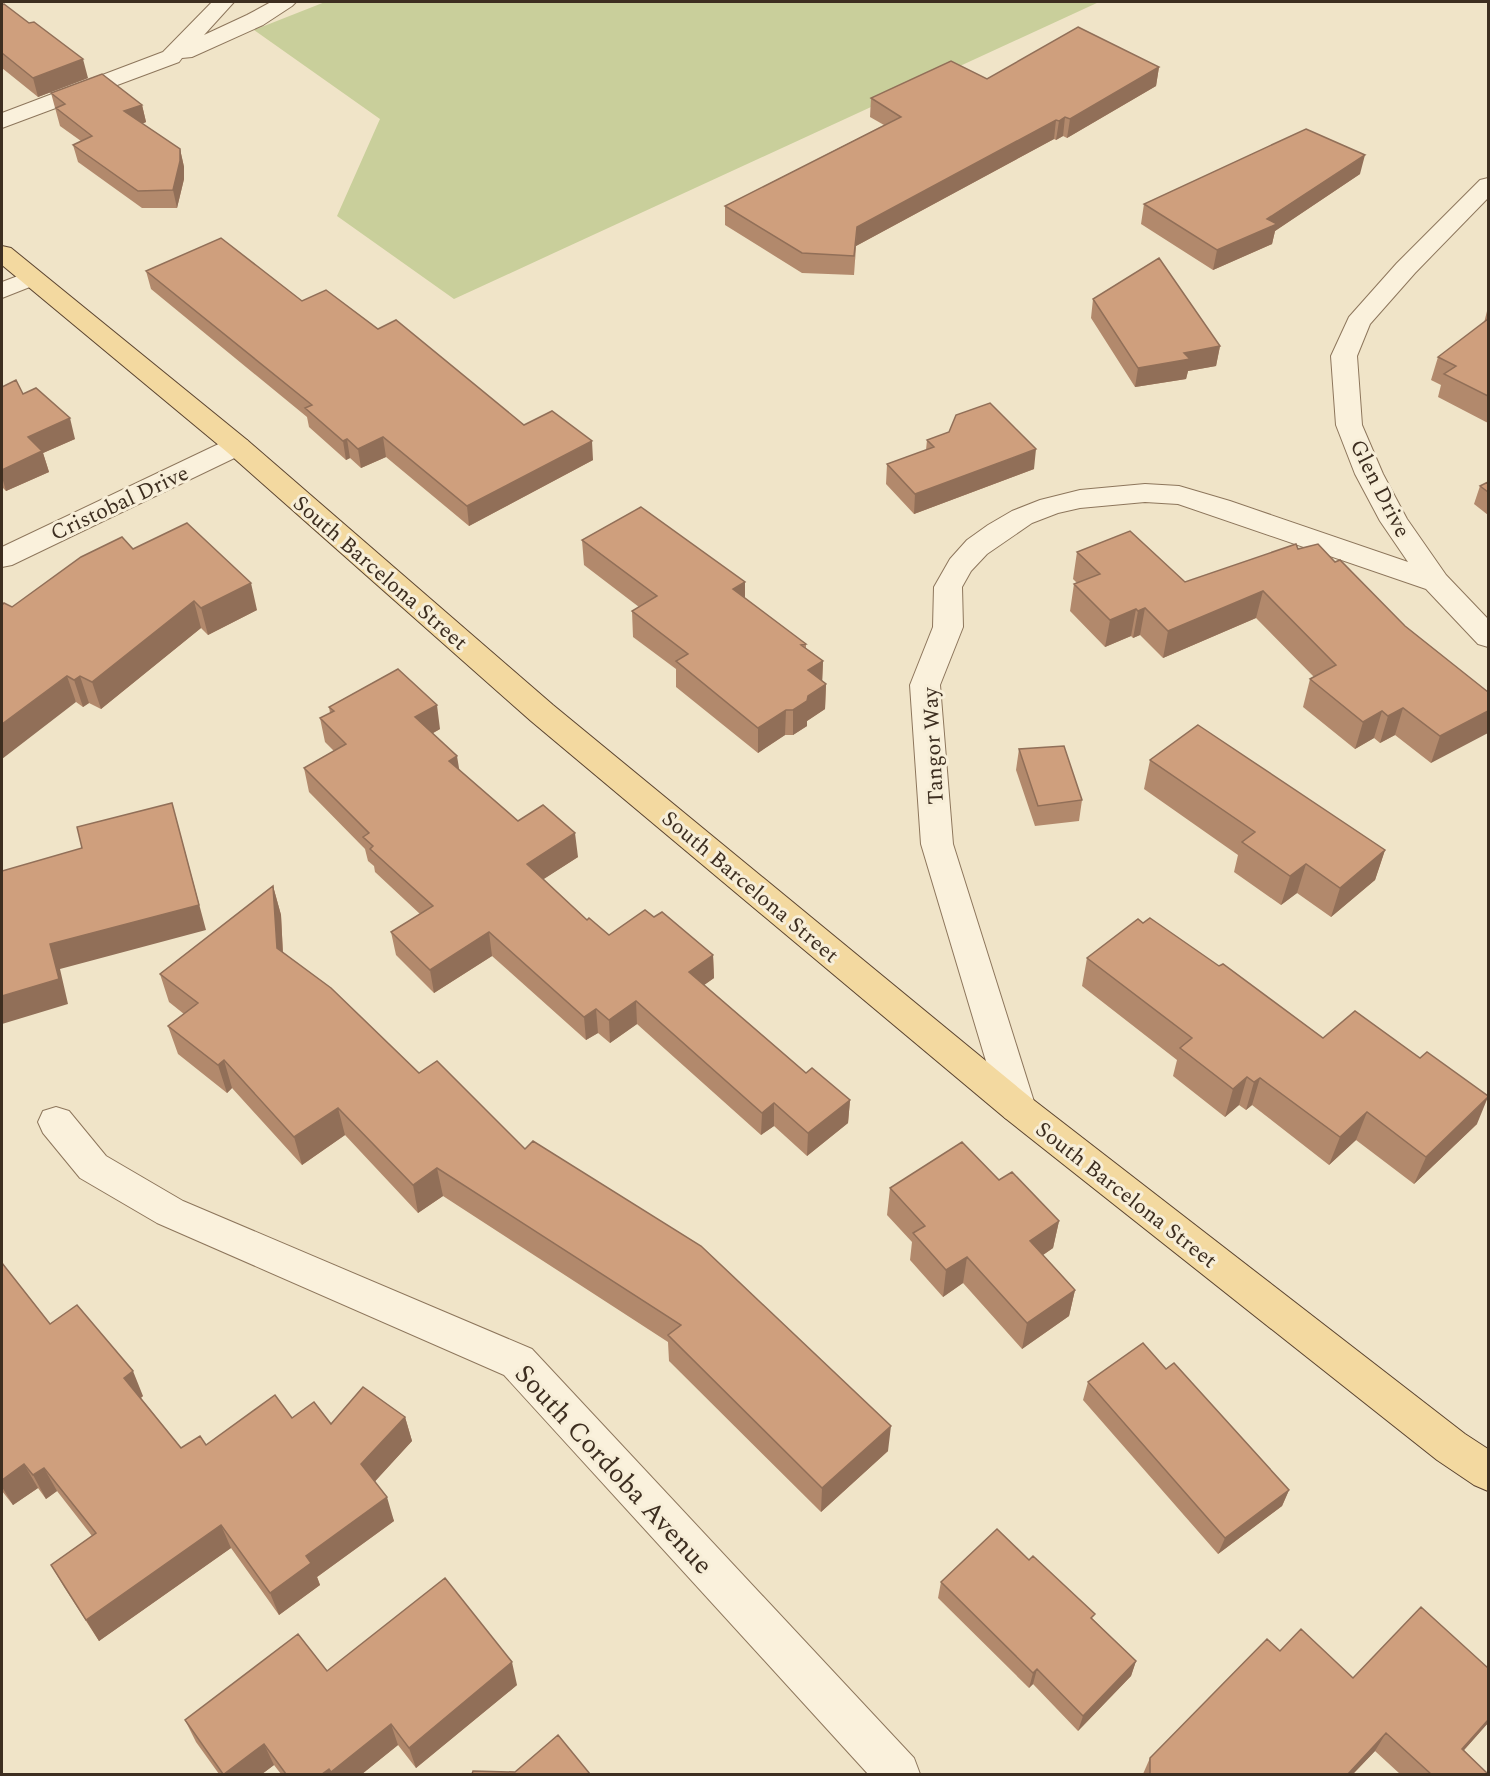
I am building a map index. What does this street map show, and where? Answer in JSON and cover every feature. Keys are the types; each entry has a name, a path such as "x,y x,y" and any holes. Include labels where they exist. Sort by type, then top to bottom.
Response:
{"main road":[{"name":"South Barcelona Street","path":"2,253 237,446 542,713 1018,1108 1451,1448 1488,1472"}],"street":[{"path":"171,57 223,2"},
{"path":"2,121 171,57 255,20 285,2"},
{"name":"Glen Drive","path":"1488,185 1406,268 1358,322 1344,356 1349,425 1368,474 1394,521 1436,582 1488,637"},
{"path":"2,291 31,278"},
{"name":"Cristobal Drive","path":"2,558 237,446"},
{"name":"Tangor Way","path":"1018,1108 937,844 925,685 948,627 948,587 960,566 998,531 1022,517 1050,506 1112,494 1145,493 1179,495 1220,507 1436,582"},
{"name":"South Cordoba Avenue","path":"56,1122 93,1167 170,1212 518,1362 898,1774"}],"green space":[{"path":"325,2 1099,2 454,299 337,216 380,119 254,30"}],"building":[{"path":"4,4 29,23 34,22 83,59 33,78 2,53 2,5"},
{"path":"1078,27 1159,67 1070,119 1065,117 1059,121 1056,120 857,227 854,256 802,253 725,206 901,117 871,98 951,61 987,79"},
{"path":"102,74 142,105 124,111 180,149 180,161 173,190 138,191 73,145 92,136 56,108 65,104 51,93"},
{"path":"1306,129 1365,155 1267,219 1277,224 1217,250 1144,204"},
{"path":"221,238 302,301 326,290 378,329 396,320 524,425 552,411 592,441 467,506 383,437 358,449 347,439 343,441 305,408 312,405 146,271"},
{"path":"1159,258 1220,346 1184,353 1190,359 1138,368 1093,299"},
{"path":"1488,319 1488,396 1444,374 1456,366 1438,357"},
{"path":"16,380 23,394 36,388 70,418 28,437 42,451 2,470 2,387"},
{"path":"990,403 1036,449 915,494 887,464 934,447 927,440 949,432 956,415"},
{"path":"1488,482 1488,492 1480,486"},
{"path":"641,507 745,582 733,589 806,644 801,645 823,661 808,670 826,684 808,696 807,701 793,710 786,710 758,728 676,661 688,654 632,611 657,596 582,540"},
{"path":"187,523 251,583 201,608 194,601 92,682 80,676 74,680 67,676 2,724 2,605 4,603 12,607 81,557 122,537 133,549"},
{"path":"1130,531 1185,582 1296,544 1298,549 1318,544 1335,562 1340,560 1405,626 1488,692 1488,711 1440,736 1403,708 1388,716 1382,711 1363,722 1310,679 1336,665 1263,591 1168,631 1145,608 1138,611 1136,609 1110,620 1074,584 1100,574 1077,552"},
{"path":"398,669 437,705 415,717 457,756 449,761 518,821 543,805 575,833 527,864 587,920 589,918 609,935 645,910 654,917 662,912 713,955 689,972 806,1073 812,1068 850,1100 808,1133 774,1103 762,1113 636,1001 609,1020 596,1009 584,1017 489,932 430,970 391,932 433,906 370,849 373,846 363,837 369,833 304,768 346,744 320,718 334,711 329,707"},
{"path":"1198,725 1385,850 1340,888 1306,864 1290,876 1242,842 1255,832 1150,760"},
{"path":"1064,746 1082,800 1038,806 1019,749"},
{"path":"172,803 199,905 50,944 59,979 2,996 2,871 82,848 77,827"},
{"path":"273,886 277,948 331,988 419,1073 437,1061 525,1149 533,1141 701,1246 891,1426 822,1488 668,1335 681,1325 437,1168 413,1185 338,1108 294,1137 224,1060 218,1065 168,1026 198,1003 160,974"},
{"path":"1150,918 1219,966 1223,964 1323,1038 1355,1011 1420,1058 1427,1052 1488,1097 1426,1157 1367,1112 1340,1137 1260,1078 1254,1082 1247,1077 1233,1089 1180,1048 1192,1038 1087,958 1138,919 1143,923"},
{"path":"962,1142 999,1180 1012,1172 1059,1221 1030,1241 1075,1290 1027,1323 967,1257 946,1270 913,1233 925,1226 890,1188"},
{"path":"2,1263 50,1324 77,1305 133,1371 124,1378 181,1448 200,1436 206,1445 275,1395 292,1418 314,1402 331,1424 363,1387 405,1417 361,1464 387,1497 306,1556 311,1563 270,1593 221,1525 86,1620 51,1565 96,1533 44,1468 33,1475 24,1464 2,1480"},
{"path":"1143,1343 1166,1369 1174,1363 1289,1490 1225,1538 1088,1382"},
{"path":"997,1529 1029,1560 1033,1556 1095,1614 1091,1618 1136,1661 1083,1716 1037,1669 1033,1673 941,1582"},
{"path":"445,1578 512,1662 409,1748 391,1724 331,1772 329,1769 322,1774 286,1774 264,1744 223,1774 185,1720 298,1634 327,1671"},
{"path":"1421,1607 1488,1668 1488,1720 1462,1749 1488,1774 1431,1774 1386,1733 1348,1774 1150,1774 1150,1758 1267,1639 1280,1651 1301,1629 1353,1678"},
{"path":"558,1735 590,1774 472,1774 473,1771 515,1772"}]}
